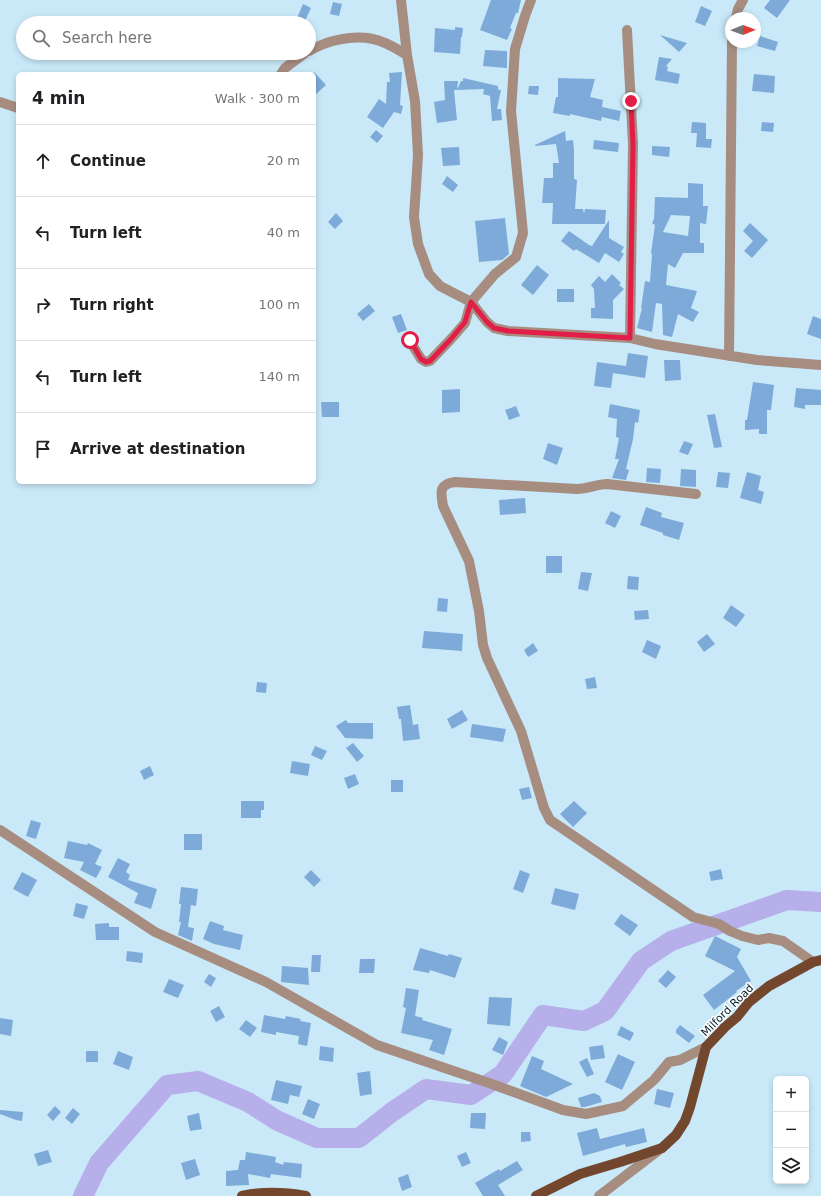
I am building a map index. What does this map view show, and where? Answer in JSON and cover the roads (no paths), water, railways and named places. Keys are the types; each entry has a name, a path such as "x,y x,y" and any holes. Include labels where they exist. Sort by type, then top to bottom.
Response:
{"main road":[{"name":"Milford Road","path":"662,1148 676,1135 685,1121 706,1047 737,1017 749,1002 769,986 817,961"},
{"path":"536,1196 580,1174 662,1148"},
{"path":"242,1196 256,1193 274,1192 306,1196"}],"street":[{"path":"401,0 415,101 418,155 414,217 418,244 429,274 440,286 471,302 487,322 494,328 508,331 630,338 661,345 756,360 821,365"},
{"path":"410,340 421,359 426,362 430,361 465,322 471,302 495,274 516,257 524,233 511,111 515,49 531,0"},
{"path":"738,12 743,0"},
{"path":"627,30 633,144 630,338"},
{"path":"316,47 335,40 358,38 374,39 408,55"},
{"path":"729,356 732,48"},
{"path":"282,72 296,60"},
{"path":"0,102 16,107"},
{"path":"696,494 607,484 600,484 586,489 577,489 448,482 444,485 442,490 443,506 469,561 479,611 486,658 521,731 544,808 550,820 693,917 719,924 742,936 758,940 769,938 783,941 817,961"},
{"path":"0,830 155,932 266,982 377,1045 563,1110 586,1114 623,1106 654,1080 669,1062 680,1060 706,1047"},
{"path":"599,1196 662,1148"}],"waterway":[{"path":"83,1196 99,1163 167,1085 198,1081 248,1102 278,1121 317,1138 359,1138 392,1112 426,1089 471,1095 503,1074 543,1015 584,1021 605,1011 641,961 671,941 787,900 821,902"}]}
